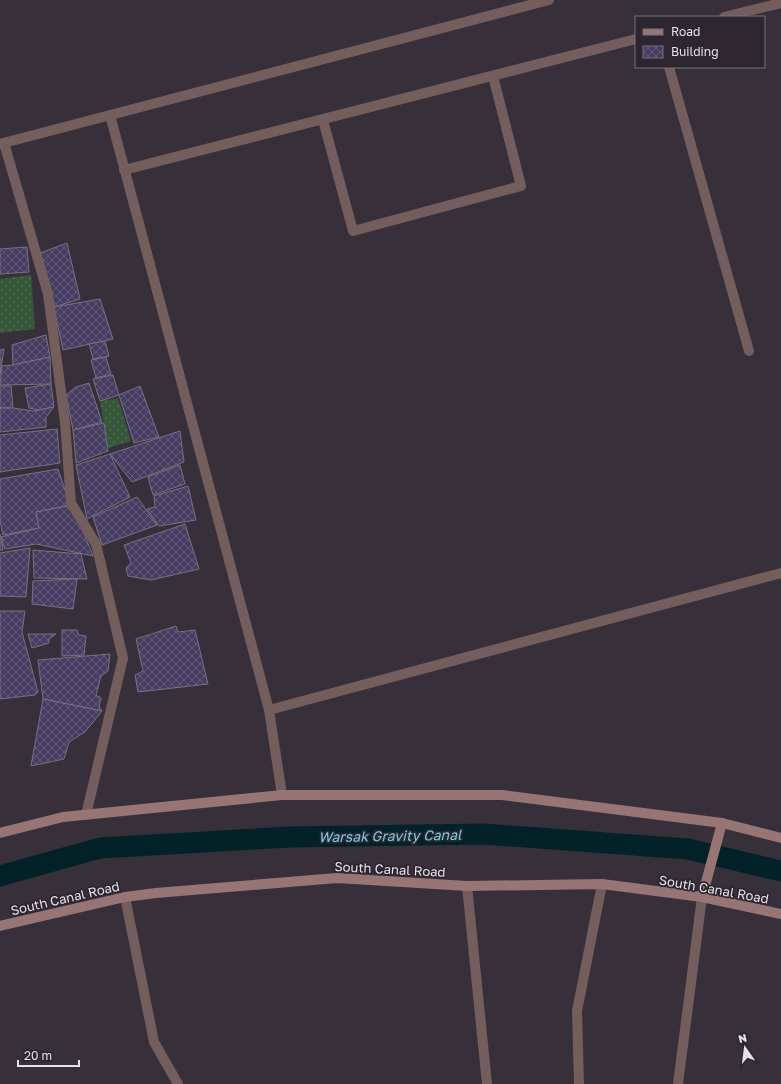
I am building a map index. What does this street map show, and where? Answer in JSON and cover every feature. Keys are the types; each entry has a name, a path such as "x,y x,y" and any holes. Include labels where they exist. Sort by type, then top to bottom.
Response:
{"main road":[{"path":"0,834 62,817 282,795 502,795 722,823 781,838"},
{"path":"702,897 722,823"},
{"name":"South Canal Road","path":"0,926 125,897 164,892 337,878 467,886 602,884 702,897 781,914"}],"street":[{"path":"86,815 123,658 96,544 71,503 66,422 48,294 2,144 549,0"},
{"path":"728,16 781,3"},
{"path":"124,170 635,40"},
{"path":"669,68 749,351"},
{"path":"323,120 353,231 521,186 493,76"},
{"path":"110,116 269,710 282,795"},
{"path":"269,710 781,573"},
{"path":"579,1084 577,1011 602,884"},
{"path":"467,886 487,1084"},
{"path":"125,897 154,1042 178,1084"},
{"path":"678,1084 702,897"}],"green space":[{"path":"31,275 35,329 0,333 0,279"},
{"path":"118,398 131,441 108,448 100,401"}],"building":[{"path":"67,243 80,299 54,307 40,253"},
{"path":"27,247 29,272 0,274 0,249"},
{"path":"100,299 113,339 63,350 54,307"},
{"path":"46,335 50,357 13,365 12,345"},
{"path":"105,341 109,356 93,359 89,344"},
{"path":"4,349 0,375 0,350"},
{"path":"50,357 51,384 0,385 2,366"},
{"path":"106,357 111,374 96,378 91,360"},
{"path":"113,375 119,395 100,401 93,379"},
{"path":"89,383 102,422 73,430 66,395 76,387"},
{"path":"51,384 54,407 39,410 29,408 25,388"},
{"path":"0,386 11,386 13,408 0,408"},
{"path":"140,386 159,437 134,443 119,395"},
{"path":"54,407 46,417 46,427 0,432 0,408 34,411"},
{"path":"104,423 108,451 76,463 73,430"},
{"path":"57,429 60,463 0,472 0,435"},
{"path":"180,431 184,462 132,482 110,454"},
{"path":"110,454 130,497 87,519 76,465"},
{"path":"180,465 185,484 153,495 148,477"},
{"path":"58,469 70,505 36,512 39,528 3,535 0,521 0,479"},
{"path":"188,486 196,520 159,526 147,509 155,507 154,496"},
{"path":"137,497 157,525 102,545 93,517"},
{"path":"73,505 93,556 36,544 5,549 1,537 39,528 36,512"},
{"path":"185,524 199,569 151,580 128,576 126,568 131,563 124,545"},
{"path":"0,534 1,537 3,550 0,550"},
{"path":"30,548 26,597 0,596 0,553"},
{"path":"33,550 81,554 87,579 34,578"},
{"path":"77,579 73,609 32,604 33,581"},
{"path":"0,611 25,611 22,632 38,692 35,695 0,699"},
{"path":"176,626 178,632 195,630 208,684 138,692 135,675 143,671 136,639"},
{"path":"62,630 77,630 79,635 86,636 84,655 62,656"},
{"path":"28,634 56,634 49,639 49,643 32,648"},
{"path":"110,654 108,671 101,676 96,695 101,698 99,707 102,711 43,699 38,660"},
{"path":"43,699 102,711 85,732 69,742 64,759 31,766"}],"waterway":[{"name":"Warsak Gravity Canal","path":"0,876 100,848 290,837 483,834 688,849 781,871"}]}
